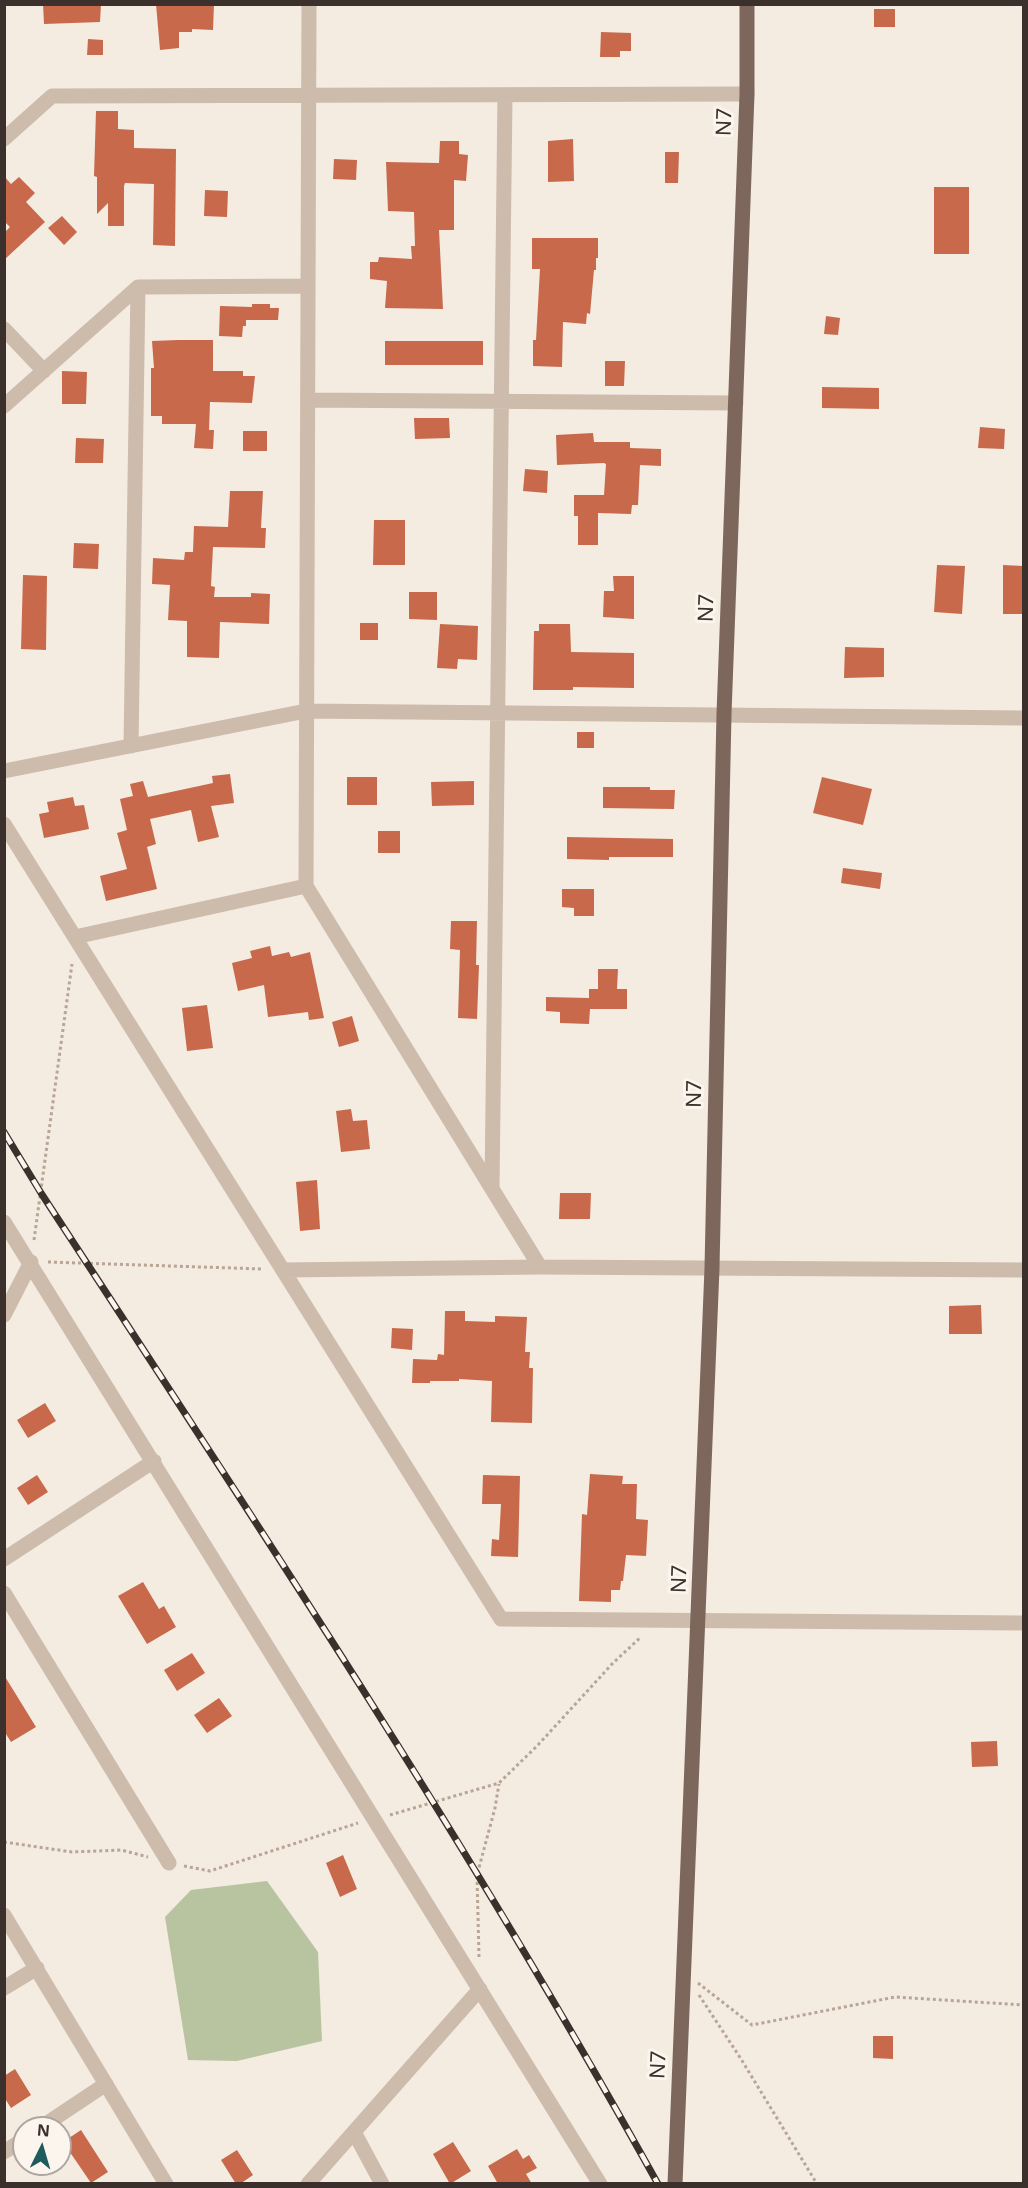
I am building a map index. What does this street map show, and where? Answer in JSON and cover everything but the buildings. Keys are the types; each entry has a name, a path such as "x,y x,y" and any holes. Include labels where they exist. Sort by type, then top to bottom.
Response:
{"main road":[{"name":"N7","path":"675,2184 712,1268 724,714 747,94 747,4"}],"street":[{"path":"309,4 306,886 540,1268"},
{"path":"4,139 52,96 747,94"},
{"path":"492,1188 505,95"},
{"path":"4,406 138,287 308,286"},
{"path":"131,746 138,287"},
{"path":"4,329 44,371"},
{"path":"308,400 736,403"},
{"path":"4,771 306,711 1023,718"},
{"path":"4,824 501,1619 1023,1623"},
{"path":"75,937 306,886"},
{"path":"4,1222 31,1262 600,2184"},
{"path":"4,1315 31,1262"},
{"path":"283,1270 712,1268 1023,1270"},
{"path":"4,1559 154,1461"},
{"path":"4,1593 169,1863"},
{"path":"4,1915 166,2184"},
{"path":"4,1988 37,1968"},
{"path":"308,2184 480,1989"},
{"path":"58,2116 106,2084"},
{"path":"354,2132 382,2184"}],"path":[{"path":"75,937 31,1262 283,1270"},
{"path":"4,1842 72,1852 121,1850 210,1871 375,1818 382,1818 499,1783 537,1746 613,1663 659,1620"},
{"path":"480,1989 477,1875 495,1808 499,1783"},
{"path":"684,1973 753,2025 895,1997 1023,2005"},
{"path":"684,1973 741,2059 817,2184"}],"green space":[{"path":"267,1881 318,1952 322,2041 237,2061 188,2060 165,1917 191,1890"}],"railway":[{"path":"4,1132 41,1193 359,1683 512,1931 658,2184"}]}
